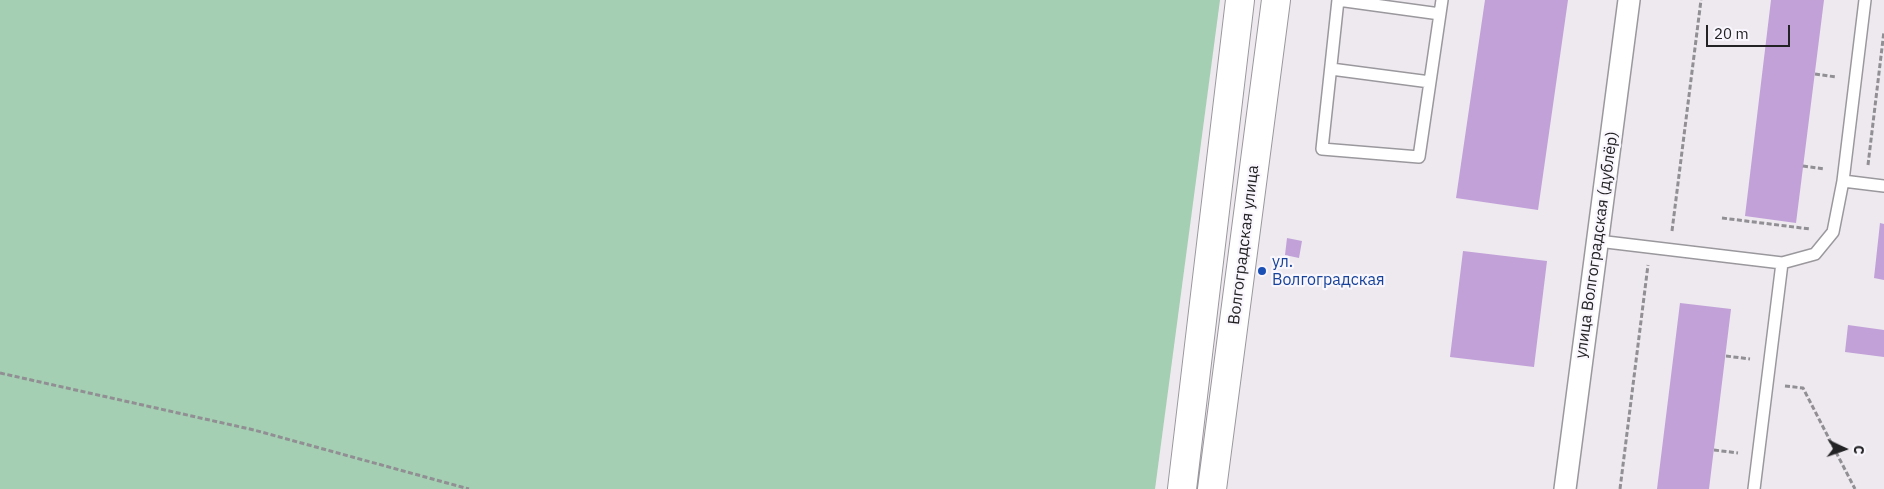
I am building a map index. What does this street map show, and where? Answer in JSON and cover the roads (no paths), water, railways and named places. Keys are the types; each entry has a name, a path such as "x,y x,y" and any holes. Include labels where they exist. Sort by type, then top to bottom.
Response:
{"main road":[{"name":"Волгоградская улица","path":"1182,489 1240,0"},
{"name":"Волгоградская улица","path":"1212,489 1276,0"}],"street":[{"name":"улица Волгоградская (дублёр)","path":"1565,489 1629,0"}],"lane":[{"path":"1440,14 1338,0 1322,149 1419,157 1440,14 1442,0"},
{"path":"1598,240 1782,263 1815,254 1833,232 1843,181 1866,0"},
{"path":"1331,69 1430,82"},
{"path":"1843,181 1884,186"},
{"path":"1754,489 1782,263"}],"place":[{"name":"ул. Волгоградская","path":"1262,271"}]}
